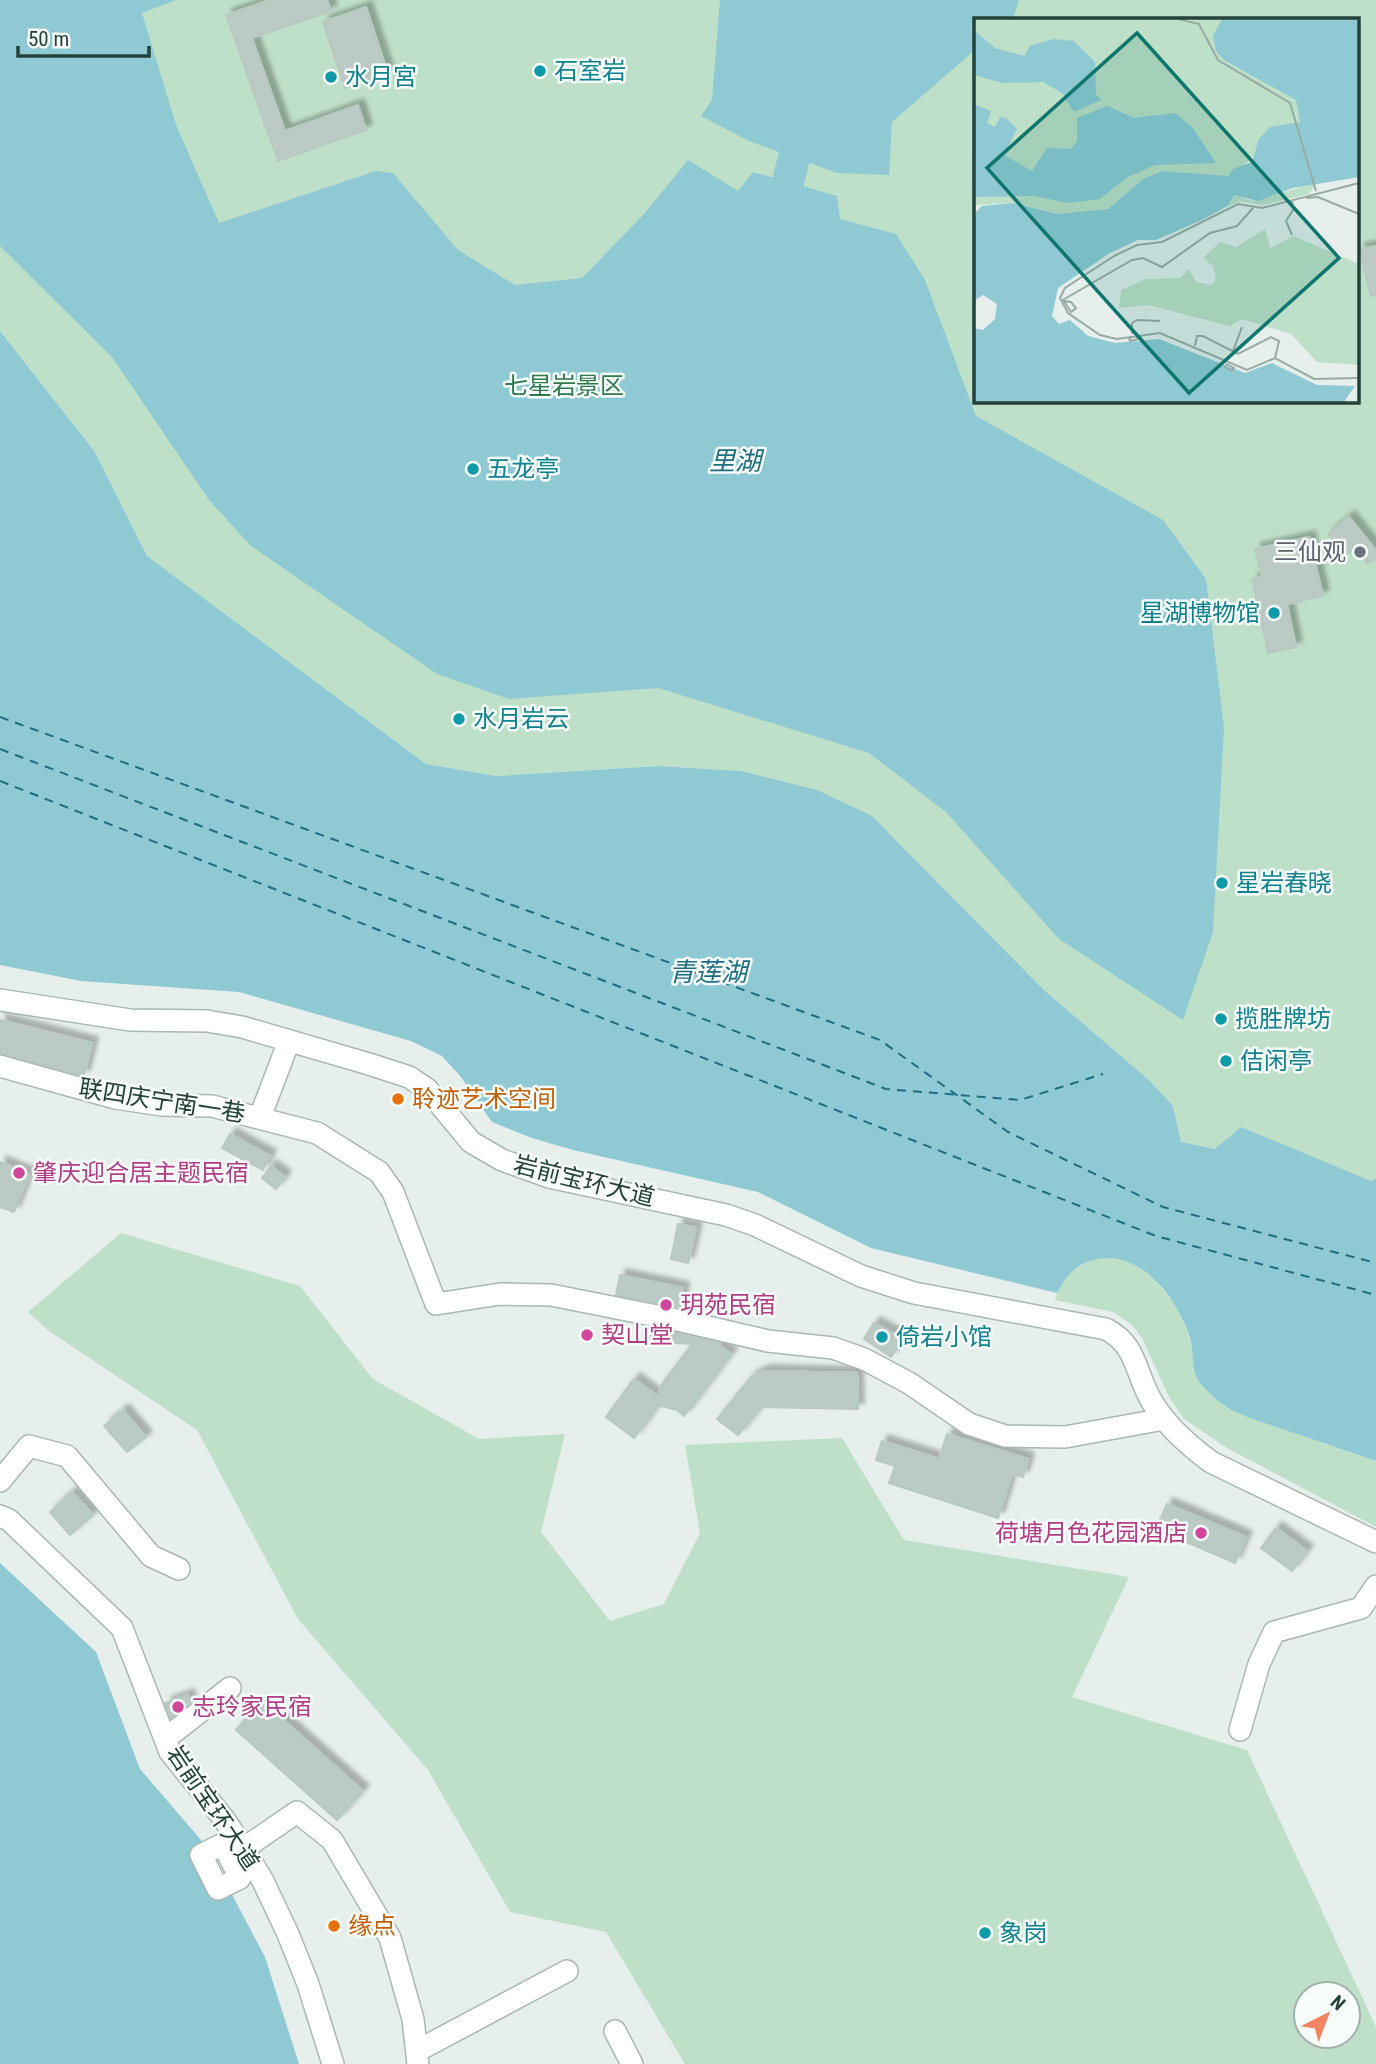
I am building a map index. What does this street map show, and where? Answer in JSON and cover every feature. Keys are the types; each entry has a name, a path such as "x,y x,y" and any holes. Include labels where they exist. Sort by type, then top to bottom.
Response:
{"street":[{"name":"岩前宝环大道","path":"0,999 130,1020 207,1021 242,1027 410,1077 427,1088 471,1142 502,1160 550,1177 726,1215 755,1225 861,1276 914,1293 1106,1329 1119,1336 1129,1347 1142,1382 1164,1419"},
{"path":"260,1117 289,1041"},
{"name":"联四庆宁南一巷","path":"0,1066 115,1098 162,1105 212,1106 317,1133 379,1172 393,1192 436,1304 500,1294 551,1295 768,1340 833,1348 864,1359 909,1383 969,1424 1005,1436 1065,1437 1164,1419"},
{"path":"1164,1419 1190,1446 1211,1462 1376,1542"},
{"path":"0,1481 29,1446 67,1456 150,1556 179,1569"},
{"name":"岩前宝环大道","path":"0,1516 9,1520 122,1628 170,1752 224,1819 233,1846 288,1934 308,1984 333,2064"},
{"path":"1240,1730 1259,1664 1274,1632 1361,1608 1376,1586"},
{"path":"165,1739 230,1688"},
{"path":"233,1846 297,1812 332,1840 390,1938 413,2019 417,2058 567,1971"},
{"path":"615,2031 632,2064"}],"green space":[{"name":"七星岩景区","path":"0,0 1376,0 1376,1179 1371,1181 1181,1142 1173,1106 1150,1081 1044,990 872,816 741,771 659,766 496,776 426,764 147,556 95,452 0,331"},
{"path":"121,1233 300,1286 373,1379 479,1439 565,1434 541,1532 610,1621 664,1604 700,1533 685,1445 842,1438 904,1540 1129,1577 1072,1697 1247,1750 1354,1980 1292,1980 1292,2050 1362,2050 1362,1997 1376,2027 1376,2064 685,2064 606,1932 510,1912 428,1770 298,1619 197,1430 49,1331 28,1312"},
{"path":"1095,1258 1130,1261 1153,1278 1178,1308 1190,1339 1197,1379 1225,1406 1262,1422 1376,1461 1376,1527 1227,1448 1184,1419 1169,1397 1142,1338 1132,1325 1113,1312 1055,1300 1069,1274"}],"water":[{"name":"里湖","path":"0,0 176,0 142,13 176,125 219,223 376,171 393,173 458,250 515,285 582,278 645,213 688,160 738,191 753,172 837,196 840,219 896,234 925,280 976,416 1163,520 1206,579 1224,728 1213,932 1183,1020 1059,939 946,812 869,753 658,688 509,699 437,674 251,546 209,500 112,357 0,246"},
{"path":"720,0 1019,0 1011,18 974,18 974,51 892,122 889,175 837,173 749,141 701,116 712,100"},
{"name":"青莲湖","path":"0,331 95,452 147,556 426,764 496,776 659,766 741,771 817,790 872,816 1044,990 1150,1081 1173,1106 1181,1142 1215,1149 1241,1127 1371,1181 1376,1179 1376,1461 1251,1418 1222,1403 1198,1380 1190,1338 1178,1311 1159,1284 1135,1265 1106,1258 1090,1261 1076,1268 1057,1293 871,1248 758,1192 573,1150 492,1122 461,1077 442,1056 411,1041 239,992 81,981 0,965"},
{"path":"0,1563 96,1652 140,1769 207,1847 265,1957 299,2064 0,2064"}],"building":[{"path":"269,0 327,0 331,11 252,38 285,131 358,105 366,130 278,161 226,15"},
{"path":"366,7 388,74 345,88 323,22"},
{"path":"1376,246 1376,295 1371,296 1359,249"},
{"name":"三仙观","path":"1349,517 1376,550 1376,558 1368,564 1354,548 1345,555 1328,534"},
{"path":"1309,537 1323,596 1287,604 1296,647 1268,653 1252,579 1262,577 1255,549"},
{"path":"0,1020 92,1043 84,1076 0,1053"},
{"path":"230,1134 270,1156 263,1170 222,1148"},
{"path":"0,1162 29,1174 14,1212 0,1207"},
{"path":"271,1166 285,1177 276,1189 262,1178"},
{"path":"678,1224 696,1228 688,1263 671,1259"},
{"path":"620,1275 683,1288 680,1307 616,1295"},
{"path":"874,1323 904,1339 891,1357 864,1339"},
{"path":"644,1327 720,1343 720,1346 731,1354 684,1416 677,1410 658,1405 634,1438 606,1417 634,1379 659,1397 659,1388 692,1344 643,1341"},
{"path":"764,1371 857,1373 858,1409 761,1407 738,1435 717,1419 752,1376"},
{"path":"123,1410 146,1437 127,1452 104,1426"},
{"path":"947,1434 1028,1459 1023,1477 1012,1474 998,1518 889,1483 895,1466 876,1460 882,1441 939,1459"},
{"path":"72,1492 93,1515 70,1535 50,1512"},
{"name":"荷塘月色花园酒店","path":"1167,1504 1246,1537 1235,1563 1156,1529"},
{"path":"1276,1528 1307,1551 1292,1571 1261,1548"},
{"path":"188,1695 190,1702 171,1718 165,1703"},
{"path":"262,1701 363,1791 337,1820 236,1730"}],"waterway":[{"path":"788,182 794,158"}],"ferry route":[{"path":"0,717 880,1040 1008,1132 1163,1207 1376,1263"},
{"path":"0,749 886,1089 1020,1100 1103,1074"},
{"path":"0,781 1156,1236 1376,1295"}],"place":[{"name":"石室岩","path":"540,71"},
{"name":"水月宮","path":"331,77"},
{"name":"五龙亭","path":"473,469"},
{"name":"三仙观","path":"1360,552"},
{"name":"星湖博物馆","path":"1274,613"},
{"name":"水月岩云","path":"459,719"},
{"name":"星岩春晓","path":"1222,883"},
{"name":"揽胜牌坊","path":"1221,1019"},
{"name":"佶闲亭","path":"1226,1061"},
{"name":"聆迹艺术空间","path":"398,1099"},
{"name":"肇庆迎合居主题民宿","path":"19,1173"},
{"name":"玥苑民宿","path":"666,1305"},
{"name":"契山堂","path":"587,1335"},
{"name":"倚岩小馆","path":"882,1337"},
{"name":"荷塘月色花园酒店","path":"1201,1533"},
{"name":"志玲家民宿","path":"178,1707"},
{"name":"缘点","path":"334,1926"},
{"name":"象岗","path":"985,1933"}]}
